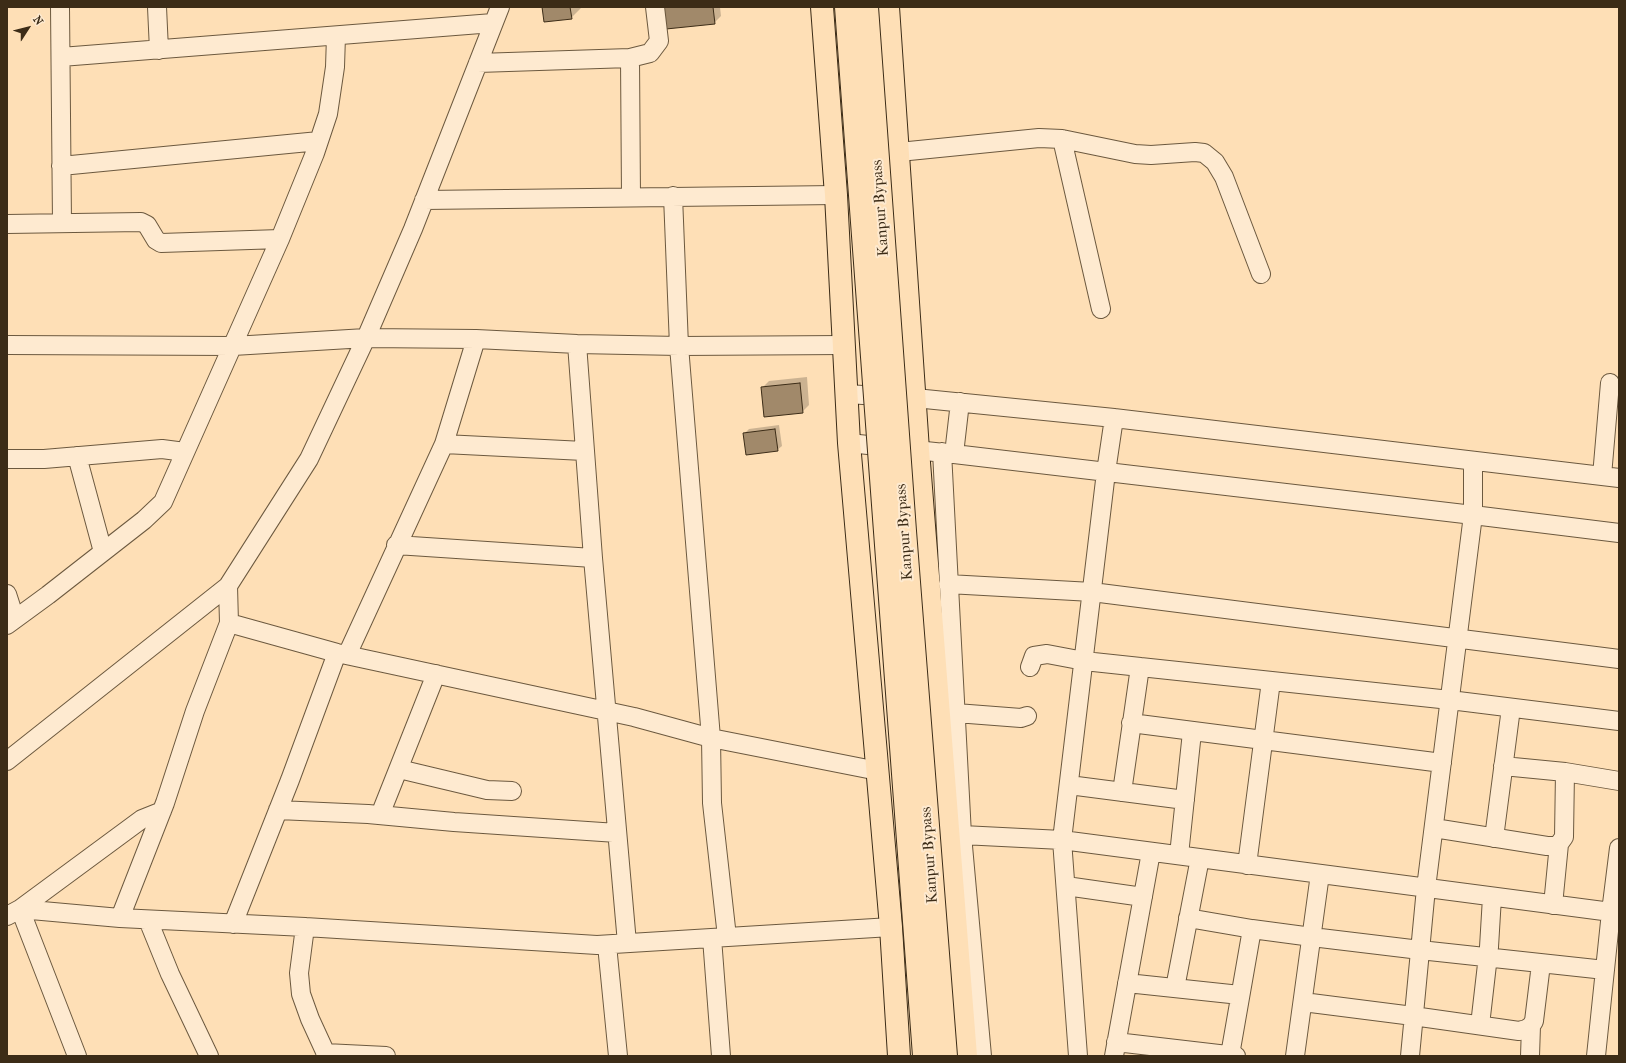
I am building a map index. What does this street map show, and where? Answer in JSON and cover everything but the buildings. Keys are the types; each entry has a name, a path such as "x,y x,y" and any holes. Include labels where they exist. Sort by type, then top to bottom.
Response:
{"main road":[{"path":"822,7 836,195 849,443 891,927 899,1056"},
{"name":"Kanpur Bypass","path":"846,7 924,1056"},
{"name":"Kanpur Bypass","path":"867,7 905,531 946,1056"},
{"path":"888,7 918,450 966,1056"}],"street":[{"path":"60,7 62,223"},
{"path":"157,7 159,50"},
{"path":"478,63 630,58 650,52 660,40 655,7"},
{"path":"7,761 228,586 309,459 366,338 424,200 496,15 336,36 60,58"},
{"path":"7,594 11,622 144,520 163,502 280,239 319,141 328,114 335,67 336,36"},
{"path":"630,58 631,197"},
{"path":"899,152 1039,138 1062,138 1135,154 1151,155 1196,152 1204,153 1215,162 1224,176 1261,274"},
{"path":"1062,138 1101,309"},
{"path":"61,166 319,141"},
{"path":"424,200 836,195"},
{"path":"673,196 679,346 711,738 712,803 720,937 721,1056"},
{"path":"7,224 141,222 147,225 156,240 161,243 280,239"},
{"path":"7,345 233,346 366,338 476,338 577,344 679,346 844,345"},
{"path":"233,924 342,654 444,444 476,338"},
{"path":"577,344 584,451 627,943"},
{"path":"846,394 960,402 1114,418 1611,477 1610,383"},
{"path":"960,402 948,453 948,584 962,835 982,1056"},
{"path":"1078,1056 1062,840 1106,472 1114,418"},
{"path":"849,443 948,453 1619,533"},
{"path":"444,444 584,451"},
{"path":"7,459 44,459 162,449 185,452"},
{"path":"77,456 103,552"},
{"path":"1410,1056 1426,888 1473,515 1473,461"},
{"path":"396,545 593,558"},
{"path":"948,584 1092,592 1619,659"},
{"path":"120,918 162,811 195,711 229,623 228,586"},
{"path":"229,623 342,654 634,717 711,738 878,771"},
{"path":"1027,660 1047,654 1084,661 1450,700 1619,721"},
{"path":"1122,792 1140,667"},
{"path":"380,815 436,674"},
{"path":"1247,865 1271,681"},
{"path":"1494,838 1511,708"},
{"path":"956,713 1021,718 1027,716"},
{"path":"1131,723 1442,763"},
{"path":"1179,856 1192,732"},
{"path":"1503,766 1564,772 1619,781"},
{"path":"399,769 487,790 512,791"},
{"path":"1553,905 1559,844 1564,837 1564,772"},
{"path":"1069,784 1185,800"},
{"path":"278,810 380,815 454,822 617,833"},
{"path":"13,912 142,819 162,811"},
{"path":"1434,828 1546,846 1554,846 1559,844"},
{"path":"962,835 1062,840 1611,912"},
{"path":"1596,1056 1619,848"},
{"path":"1151,852 1115,1049 1233,1056 1240,995 1252,929"},
{"path":"1175,988 1200,858"},
{"path":"1295,1056 1320,874"},
{"path":"1066,886 1143,897"},
{"path":"1480,1025 1489,947 1492,897"},
{"path":"13,912 305,927 597,945 891,927"},
{"path":"13,912 78,1056"},
{"path":"1188,918 1312,937 1541,964 1605,970"},
{"path":"148,920 170,974 209,1056"},
{"path":"305,927 299,973 301,994 310,1019 326,1054 386,1056"},
{"path":"607,945 618,1056"},
{"path":"1302,1002 1519,1031 1526,1030 1534,1021 1541,964"},
{"path":"1127,983 1240,995"},
{"path":"1530,1056 1531,1026"}]}
